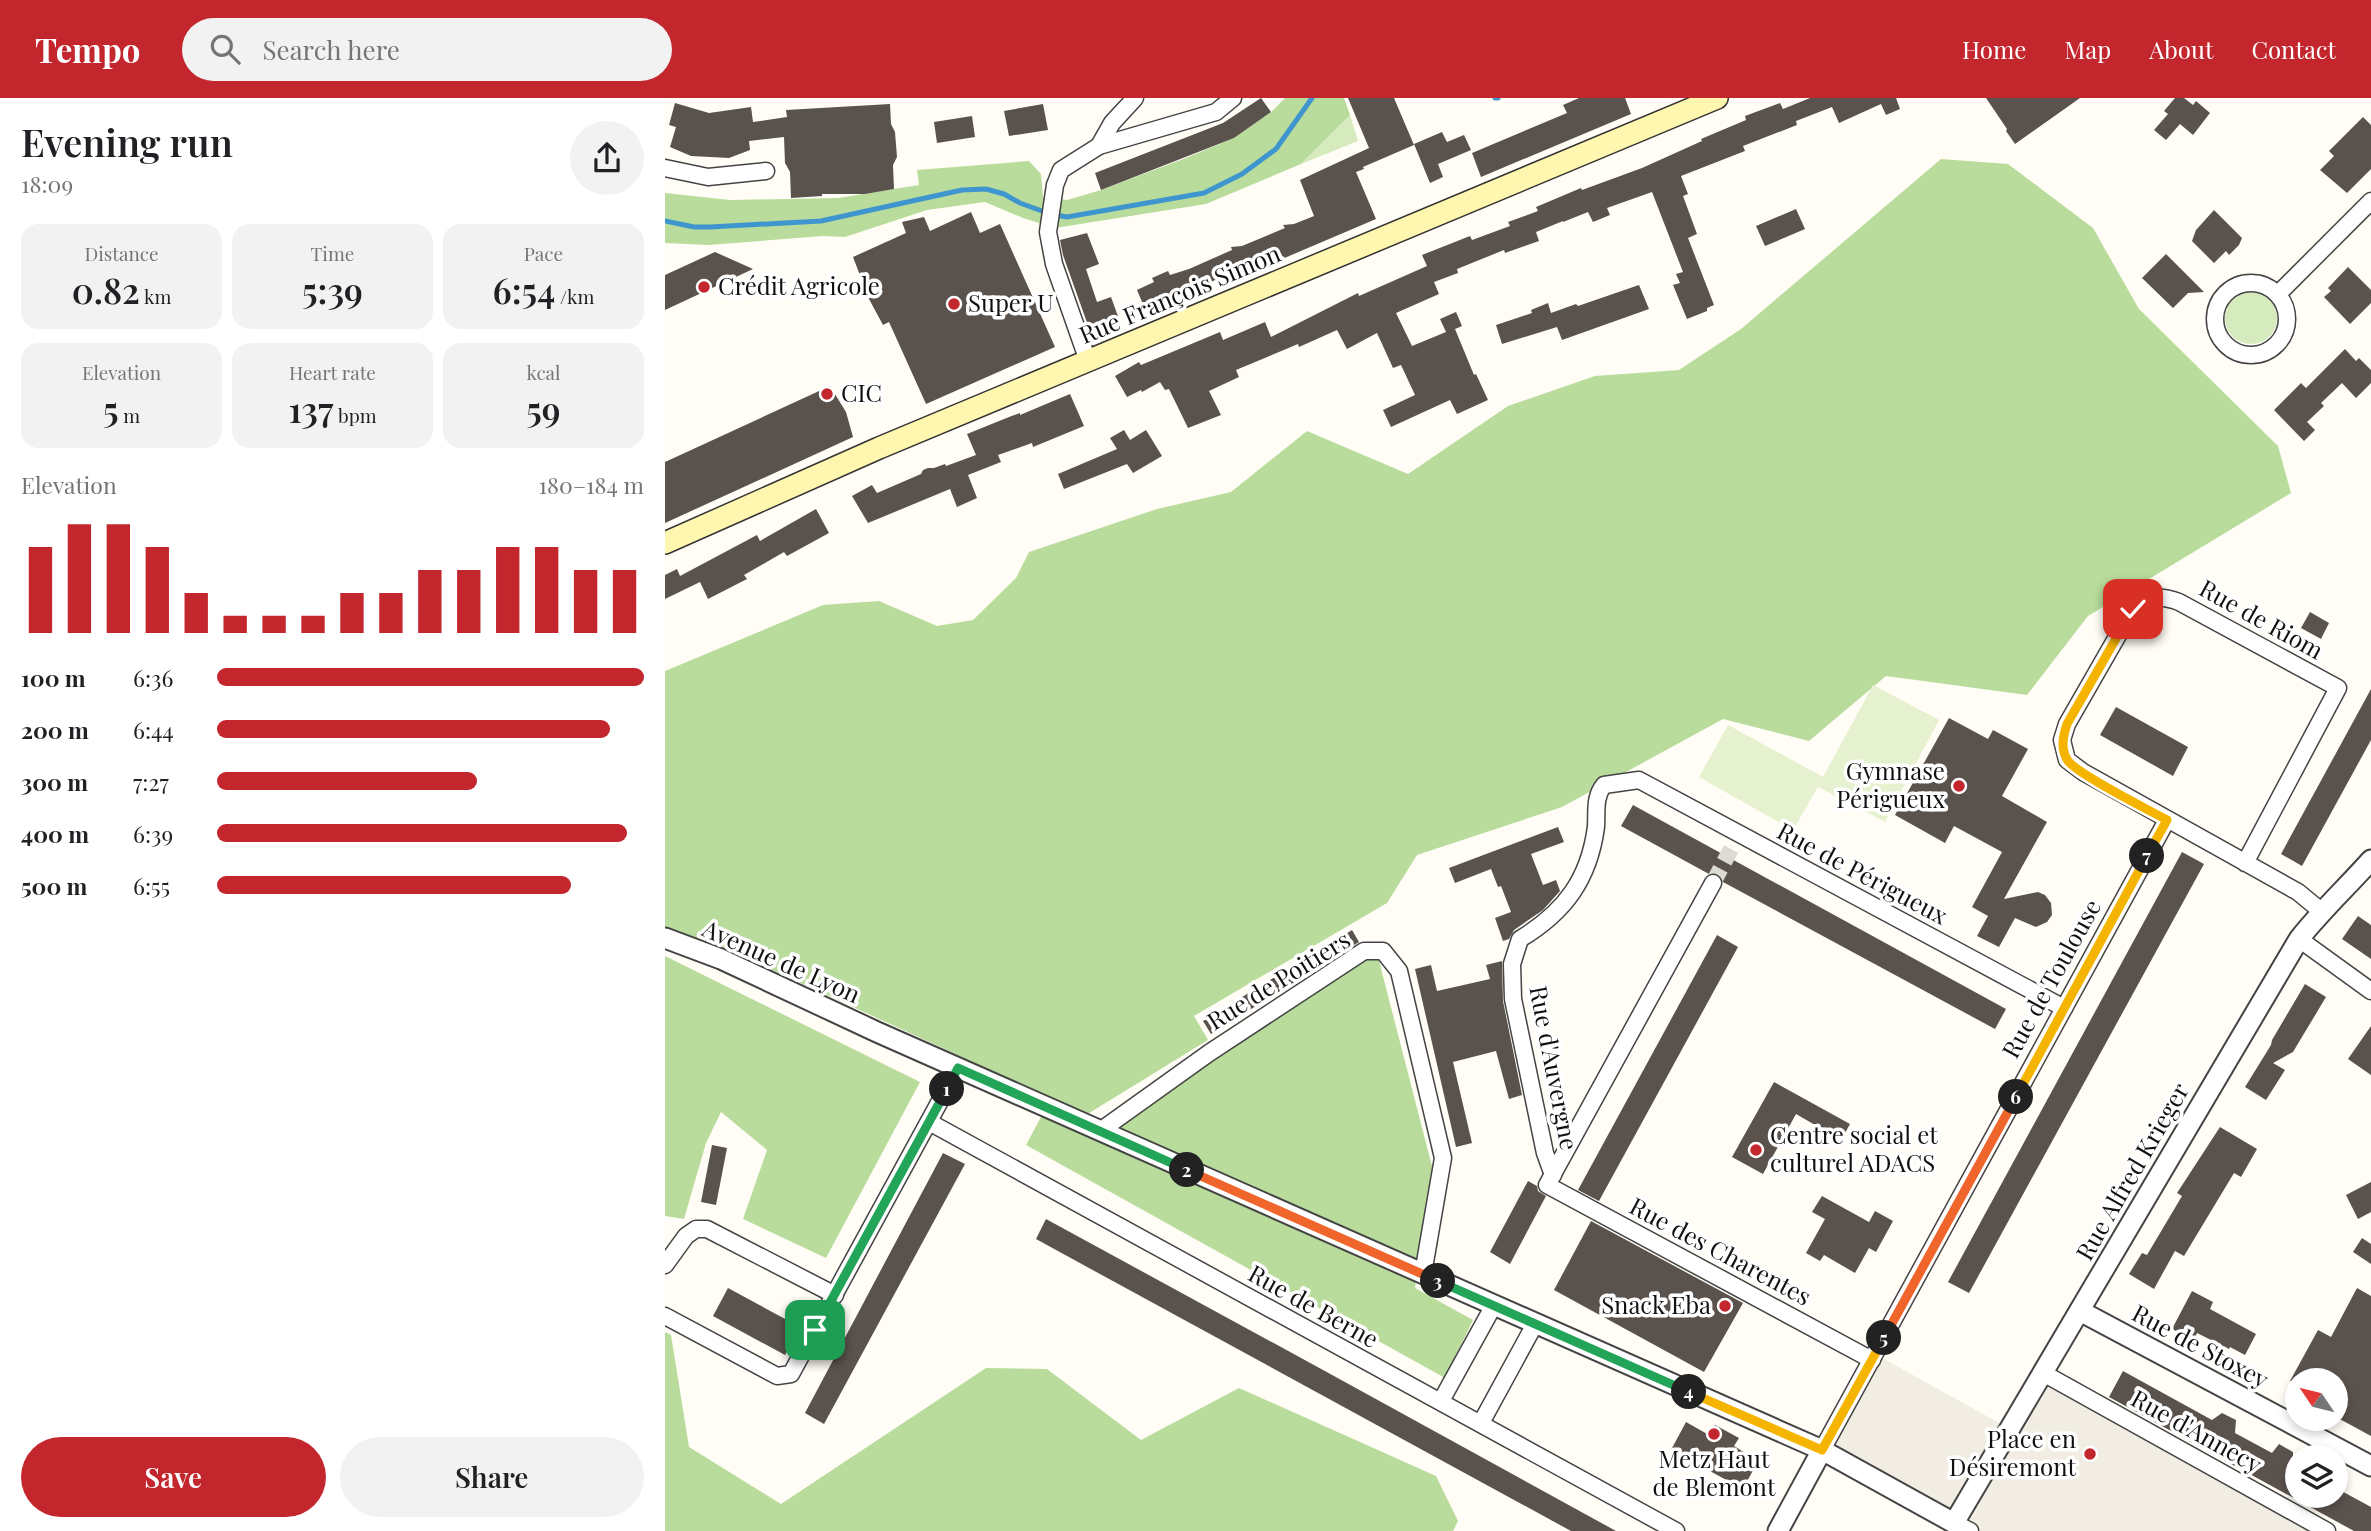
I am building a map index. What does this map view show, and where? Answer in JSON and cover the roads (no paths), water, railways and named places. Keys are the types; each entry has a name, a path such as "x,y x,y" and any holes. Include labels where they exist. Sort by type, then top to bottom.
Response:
{"main road":[{"name":"Rue François Simon","path":"665,543 879,448 1717,98"}],"street":[{"path":"1099,146 1112,123 1135,98"},
{"path":"1088,361 1054,264 1048,232 1055,185 1061,170 1099,146 1216,111 1234,98"},
{"path":"665,168 708,177 766,171"},
{"path":"2278,294 2371,201"},
{"path":"2246,282 2258,283 2269,286 2278,294 2285,304 2286,329 2281,340 2272,348 2261,354 2237,353 2219,337 2214,314 2225,293 2234,286 2246,282"},
{"name":"Rue de Riom","path":"2245,863 2337,688 2179,602 2163,596 2144,600 2133,609 2067,724 2062,740 2067,760 2083,772 2167,820 2245,863 2298,892 2321,911"},
{"name":"Rue de Périgueux","path":"1639,780 2064,1008"},
{"name":"Rue d'Auvergne","path":"1550,1180 1513,999 1512,964 1520,939 1554,914 1570,897 1583,876 1593,847 1597,793 1604,785 1639,780"},
{"name":"Rue de Toulouse","path":"1778,1531 2167,820"},
{"path":"1731,849 1740,834"},
{"name":"Rue Alfred Krieger","path":"1962,1527 2043,1373 2299,939 2321,911 2371,860"},
{"path":"1550,1180 1713,883"},
{"name":"Avenue de Lyon","path":"665,938 721,959 877,1032 1494,1306"},
{"path":"2299,939 2371,991"},
{"name":"Rue de Poitiers","path":"1100,1131 1209,1053 1364,951 1383,951 1399,971 1443,1158 1423,1274"},
{"path":"665,1315 777,1376 792,1374 958,1068"},
{"name":"Rue de Berne","path":"929,1122 1676,1531"},
{"name":"Rue des Charentes","path":"1550,1180 1872,1360"},
{"path":"665,1265 686,1236 695,1229 707,1228 835,1295"},
{"path":"1441,1401 1494,1306 1822,1450 1962,1527"},
{"name":"Rue de Stoxey","path":"2080,1311 2371,1466"},
{"path":"1481,1423 1535,1324"},
{"name":"Rue d'Annecy","path":"2043,1373 2327,1531"}],"waterway":[{"path":"665,221 694,227 821,221 962,190 986,189 1050,214 1067,217 1204,193 1242,174 1276,149 1312,98"}],"tunnel":[{"path":"1713,883 1731,849"}],"place":[{"name":"Crédit Agricole","path":"704,287"},
{"name":"Super U","path":"954,304"},
{"name":"CIC","path":"827,394"},
{"name":"Gymnase Périgueux","path":"1959,786"},
{"name":"Centre social et culturel ADACS","path":"1756,1150"},
{"name":"Snack Eba","path":"1725,1306"},
{"name":"Metz Haut de Blemont","path":"1714,1434"},
{"name":"Place en Désiremont","path":"2090,1454"}]}
